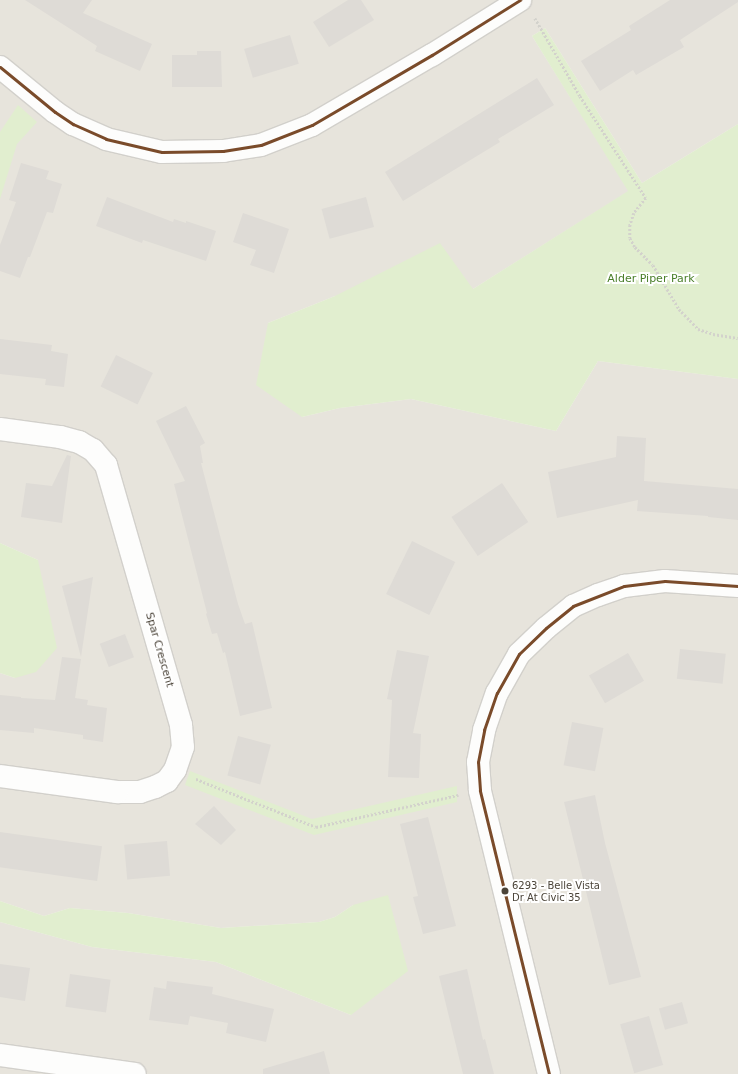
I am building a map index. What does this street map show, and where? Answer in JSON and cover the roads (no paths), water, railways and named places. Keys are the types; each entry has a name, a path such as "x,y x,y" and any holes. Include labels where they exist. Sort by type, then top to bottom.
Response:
{"street":[{"path":"0,67 55,112 73,124 106,138 162,152 223,151 261,145 312,125 432,55 526,7"},
{"name":"Spar Crescent","path":"0,429 60,437 79,442 94,450 106,466 181,725 183,747 175,770 167,780 155,787 140,792 117,792 0,776"},
{"path":"549,1074 480,790 478,762 484,730 497,693 519,654 573,606 624,586 665,581 738,586"},
{"path":"0,1055 135,1074"}],"place":[{"name":"6293 - Belle Vista Dr At Civic 35","path":"505,891"}],"park label":[{"name":"Alder Piper Park","path":"651,279"}]}
